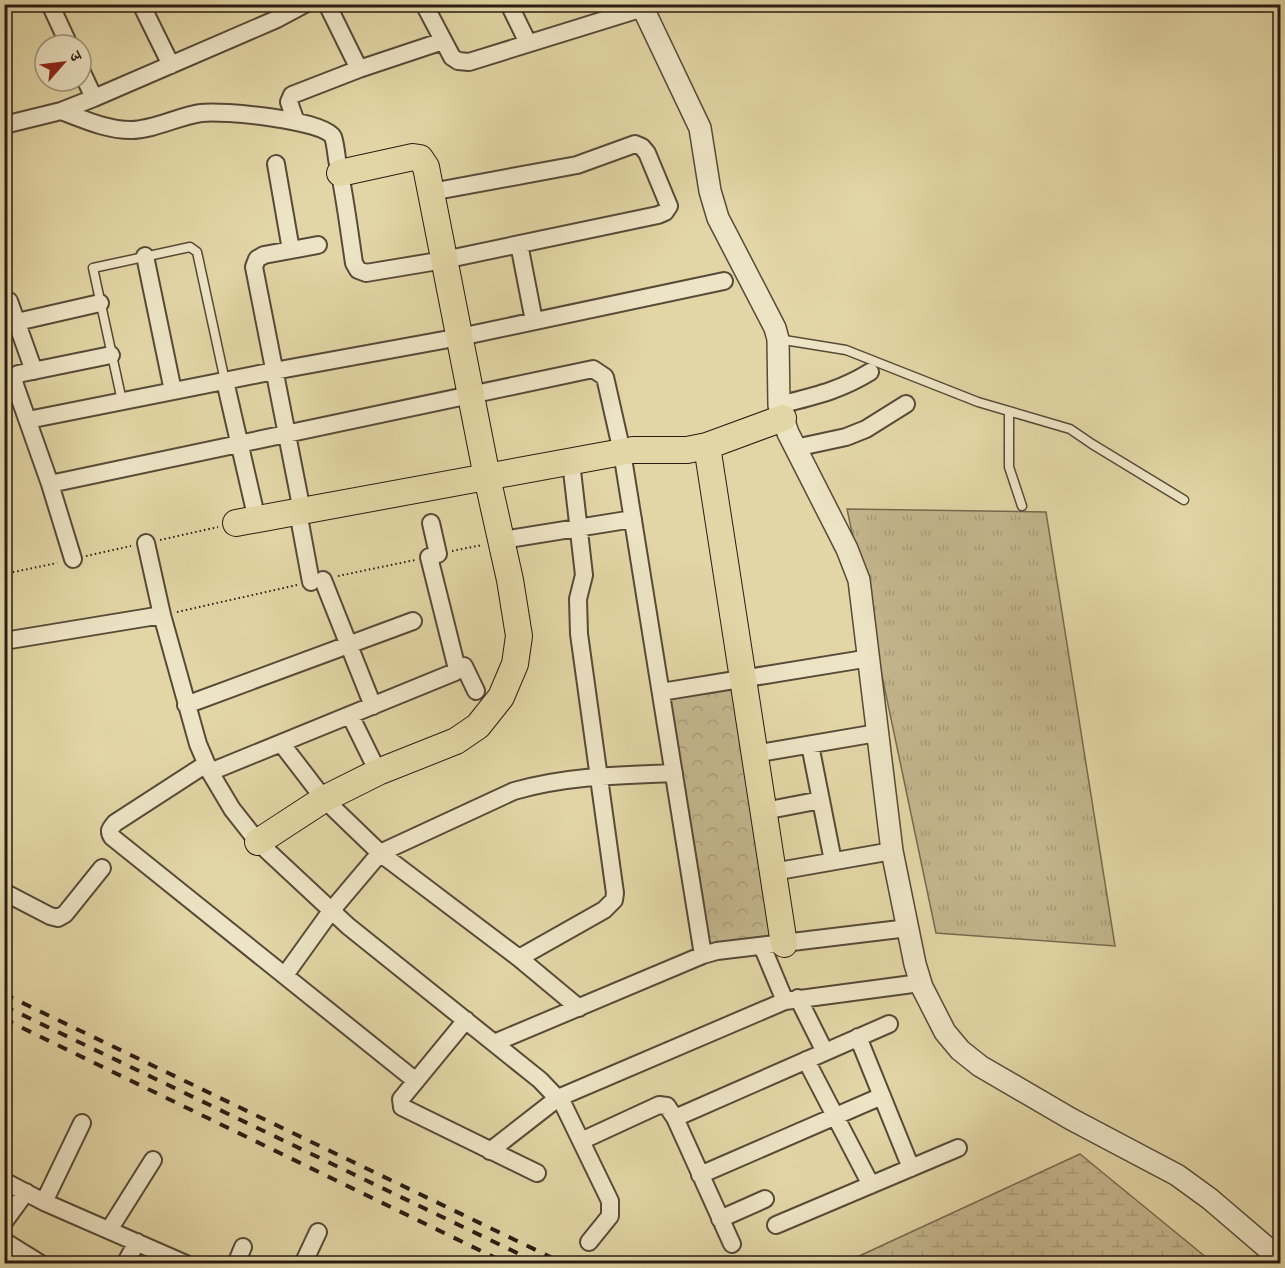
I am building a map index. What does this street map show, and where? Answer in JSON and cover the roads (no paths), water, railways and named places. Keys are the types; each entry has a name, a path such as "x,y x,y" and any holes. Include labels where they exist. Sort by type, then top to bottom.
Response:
{"main road":[{"path":"258,842 324,799 378,772 456,741 478,726 501,697 515,664 519,636 502,540 487,477 426,167 420,158 413,157 340,173"},
{"path":"246,521 622,452 645,449 675,451 707,446 781,411"},
{"path":"707,446 773,872 773,945"}],"street":[{"path":"51,4 64,33"},
{"path":"4,119 5,125 61,111 277,19 305,4"},
{"path":"327,4 358,69"},
{"path":"424,4 452,57 458,61 469,62 528,43 604,12 642,6 700,128 710,191 718,218 769,315 778,339 781,411 795,448 853,564 863,599 892,851 920,983 945,1032 960,1050 980,1066 1071,1119 1177,1175 1210,1199 1281,1259"},
{"path":"509,4 528,43"},
{"path":"146,6 171,65"},
{"path":"296,122 289,102 292,95 358,69 443,41"},
{"path":"92,93 94,98"},
{"path":"61,111 107,127 132,130 199,113 216,112 296,122 328,130 333,137 354,263 358,270 366,273 444,260 665,213 669,206 647,153 635,144 577,165 431,192"},
{"path":"276,164 291,250"},
{"path":"519,244 534,321"},
{"path":"318,245 264,255 257,259 254,267 300,512 317,581 348,645 373,706"},
{"path":"145,256 173,391"},
{"path":"28,420 460,337 724,281"},
{"path":"9,301 34,371"},
{"path":"17,322 100,303"},
{"path":"73,559 14,378 18,374 111,355"},
{"path":"50,484 593,369 605,377 622,452 703,955"},
{"path":"781,411 850,385 870,372"},
{"path":"225,381 240,444 246,521"},
{"path":"795,448 856,433 906,404"},
{"path":"519,958 604,910 614,900 615,894 579,634 578,599 584,575 571,462"},
{"path":"502,540 633,519"},
{"path":"431,523 433,556 457,669"},
{"path":"146,543 186,705 208,768 232,809 258,842 331,911 540,1080 563,1104 610,1201 610,1216 589,1242"},
{"path":"4,642 162,615"},
{"path":"186,705 413,621"},
{"path":"661,692 870,658"},
{"path":"417,1081 109,833 115,823 208,768 350,716 450,675 464,666 476,691"},
{"path":"350,716 378,772"},
{"path":"754,754 877,734"},
{"path":"281,743 324,799 380,853 519,958 579,1008"},
{"path":"810,745 833,861"},
{"path":"285,975 331,911 380,853 514,791 531,786 600,775 674,773"},
{"path":"764,811 821,800"},
{"path":"773,872 892,851"},
{"path":"4,892 58,918 65,914 102,868"},
{"path":"494,1043 703,955 733,949 908,928"},
{"path":"773,945 791,1000 825,1052"},
{"path":"490,1151 558,1098 791,1000 920,983"},
{"path":"466,1020 401,1099 402,1107 537,1173"},
{"path":"675,1118 889,1024"},
{"path":"858,1038 911,1168"},
{"path":"806,1060 870,1185"},
{"path":"700,1175 882,1096"},
{"path":"581,1141 659,1105 667,1106 675,1118 732,1244"},
{"path":"44,1202 82,1123"},
{"path":"776,1225 958,1148"},
{"path":"109,1230 153,1160"},
{"path":"4,1181 44,1202 186,1263"},
{"path":"4,1222 26,1192"},
{"path":"720,1219 765,1199"},
{"path":"303,1263 318,1232"},
{"path":"4,1241 16,1257 41,1263"},
{"path":"125,1263 137,1242"},
{"path":"236,1263 243,1247"}],"lane":[{"path":"122,401 93,268 190,247 197,252 225,381"},
{"path":"778,339 846,350 978,402 1070,429 1184,500"},
{"path":"1009,411 1009,467 1022,506"}],"railway":[{"path":"4,994 565,1264"},
{"path":"4,1006 540,1264"},
{"path":"4,1019 508,1264"}]}
